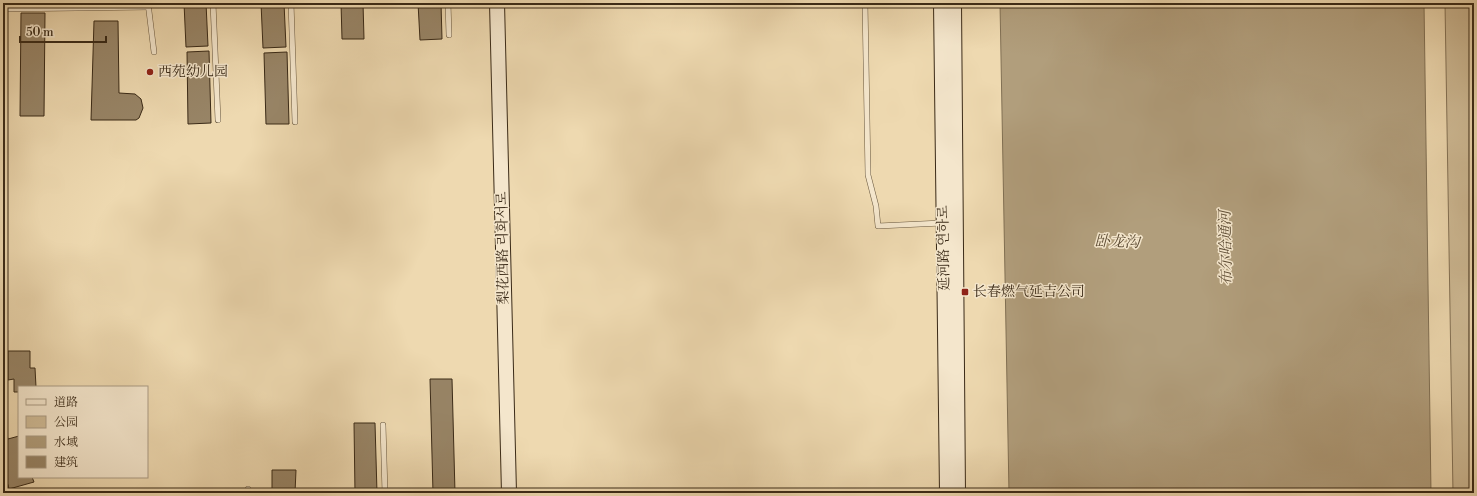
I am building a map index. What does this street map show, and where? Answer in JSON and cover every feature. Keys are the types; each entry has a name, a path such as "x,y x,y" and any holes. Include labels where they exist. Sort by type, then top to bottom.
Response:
{"main road":[{"name":"梨花西路 리화서로","path":"497,3 509,493"},
{"name":"延河路 연하로","path":"941,3 947,493"},
{"name":"延河路 연하로","path":"954,3 958,493"}],"lane":[{"path":"213,3 218,120"},
{"path":"291,3 295,122"},
{"path":"448,3 449,35"},
{"path":"865,3 868,175 876,206 878,226 943,222"},
{"path":"3,9 149,5 154,52"},
{"path":"383,425 385,493"}],"green space":[{"path":"1445,3 1474,3 1474,493 1453,493"}],"water":[{"path":"1000,3 1424,3 1431,493 1009,493"}],"building":[{"path":"184,3 206,3 208,46 186,47"},
{"path":"261,3 284,3 286,47 263,48"},
{"path":"341,3 363,3 364,39 342,39"},
{"path":"418,3 441,3 442,39 420,40"},
{"path":"21,13 45,13 44,116 20,116"},
{"path":"94,21 118,21 119,93 135,94 141,99 143,108 139,118 136,120 91,120"},
{"path":"209,51 211,123 188,124 187,52"},
{"path":"287,52 289,124 266,124 264,53"},
{"path":"8,351 30,351 30,368 35,368 36,386 18,386 18,392 14,392 14,379 8,380"},
{"path":"430,379 452,379 455,493 433,493"},
{"path":"3,420 8,439 18,436 18,478 32,478 34,482 9,489 3,468"},
{"path":"354,423 375,423 377,493 355,493"},
{"path":"3,468 9,489 3,491"},
{"path":"272,470 296,470 295,493 272,493"}],"place":[{"name":"西苑幼儿园","path":"150,72"},
{"name":"长春燃气延吉公司","path":"965,292"}],"water label":[{"name":"卧龙沟","path":"1117,242"},
{"name":"布尔哈通河","path":"1226,248"}]}
